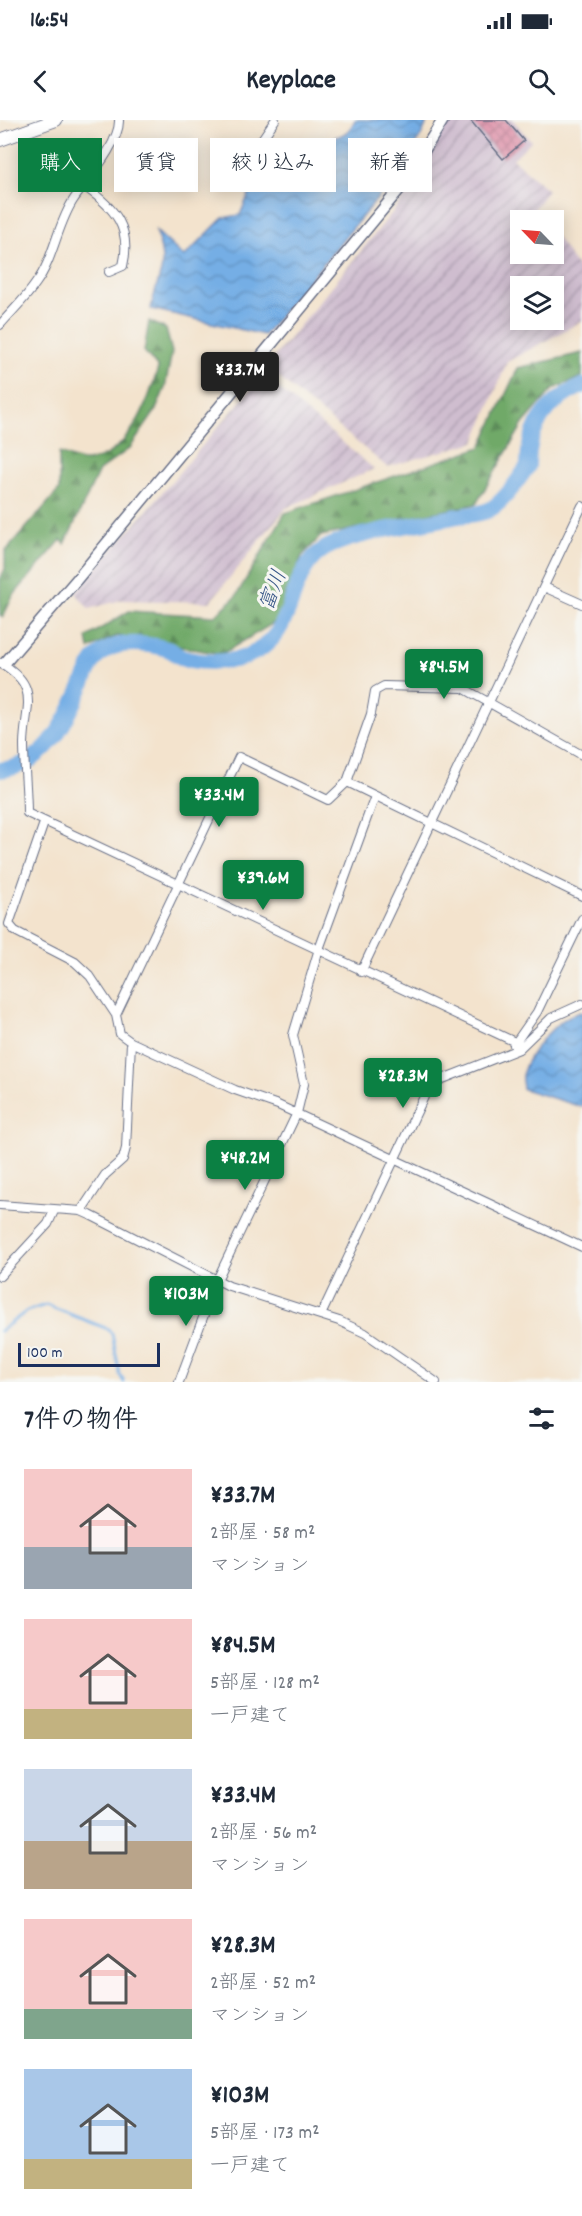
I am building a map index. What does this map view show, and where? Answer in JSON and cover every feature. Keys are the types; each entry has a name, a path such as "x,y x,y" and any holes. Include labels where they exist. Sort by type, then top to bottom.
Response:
{"main road":[{"path":"0,140 56,120"}],"street":[{"path":"102,159 119,126 119,120"},
{"path":"263,138 275,120"},
{"path":"442,120 402,186 78,578 2,663 19,674 30,706 24,742 27,813 318,952 515,1042"},
{"path":"0,325 38,282 73,200 81,192"},
{"path":"93,192 108,203 128,247 123,266 109,272"},
{"path":"361,972 582,506"},
{"path":"544,586 582,604"},
{"path":"116,1015 239,757 328,800 336,795 347,782 371,714 375,691 384,686 463,688 489,705 582,754"},
{"path":"347,782 582,896"},
{"path":"179,1382 217,1280 297,1113 303,1084 302,1066 293,1035 318,952 375,796"},
{"path":"44,823 9,924 15,931 75,962 90,976 116,1015 120,1034 131,1042 235,1090 297,1113 582,1247"},
{"path":"511,1052 515,1042 537,1012 582,919"},
{"path":"321,1315 393,1158 430,1084 519,1049 551,1018 582,1004"},
{"path":"81,1211 105,1175 123,1159 126,1148 131,1042"},
{"path":"0,1205 54,1211 81,1211 217,1280 321,1315 365,1333 436,1382"},
{"path":"0,1276 48,1224 54,1211"}],"shaded area":[{"path":"450,120 513,120 531,141 513,159 548,190 535,210 510,210 510,264 564,264 564,248 582,274 582,321 507,362 475,442 387,467 266,367 407,192 432,192 432,150"},
{"path":"263,375 374,469 286,508 210,602 121,600 89,609 76,593"}],"green space":[{"path":"149,321 166,329 172,352 165,388 155,412 130,448 99,471 65,544 61,540 13,596 3,617 0,615 0,579 5,569 5,552 59,490 59,453 84,461 102,457 125,439 149,397 158,368 144,351"},
{"path":"582,353 582,377 553,389 523,424 476,504 321,536 302,556 277,621 222,654 117,636 89,649 87,637 129,611 215,616 236,596 285,513 481,447 518,368"}],"water":[{"path":"355,120 428,120 420,138 348,138 348,192 382,192 264,335 151,309 162,264 156,231 184,257 223,218 240,215 250,192 336,192 336,138 334,138 344,134"},
{"path":"582,1012 582,1107 523,1089 522,1075 525,1066 538,1046 554,1027"}],"building":[{"path":"470,120 506,120 524,141 503,159"}],"waterway":[{"name":"富川","path":"0,770 29,761 51,741 68,716 92,664 106,650 119,645 140,644 169,650 183,658 198,661 214,662 245,657 263,647 276,634 285,619 303,572 312,559 326,548 371,533 489,510 500,502 528,466 531,439 542,417 558,400 582,386"},
{"path":"0,1331 27,1311 46,1305 108,1329 112,1334 120,1375 124,1382"}]}
